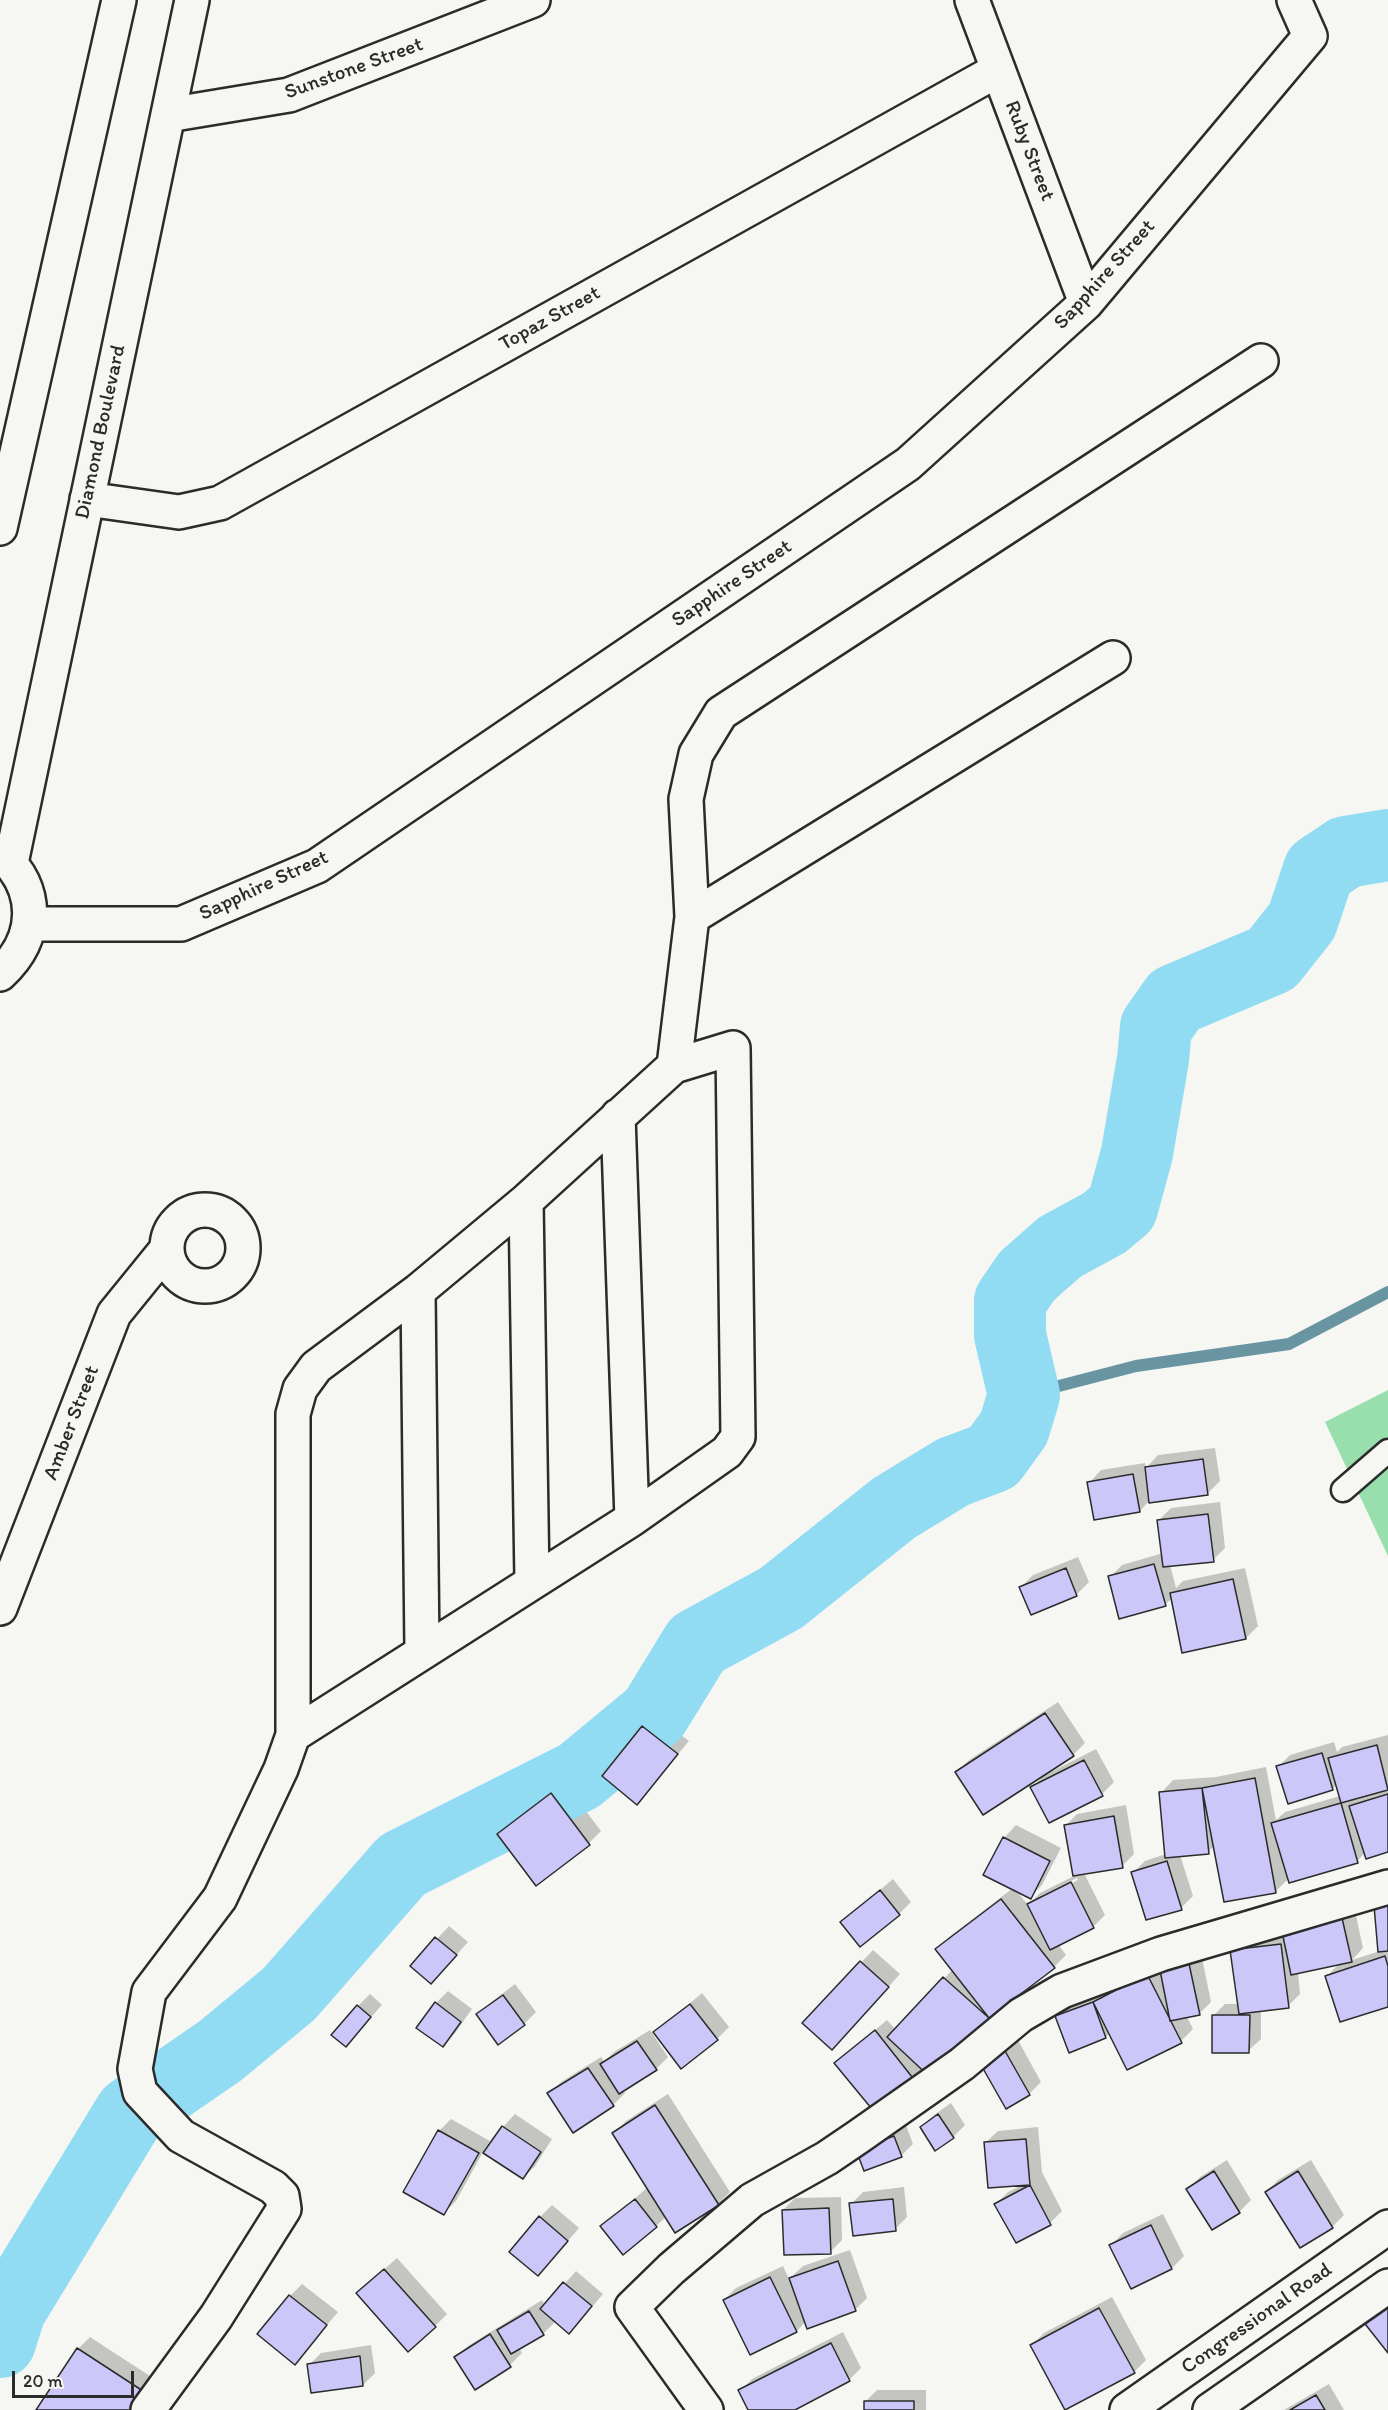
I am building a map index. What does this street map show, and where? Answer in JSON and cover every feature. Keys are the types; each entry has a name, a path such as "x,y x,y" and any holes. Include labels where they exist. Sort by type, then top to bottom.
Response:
{"street":[{"path":"0,528 119,0"},
{"name":"Diamond Boulevard","path":"5,858 87,499 192,0"},
{"name":"Sunstone Street","path":"168,115 290,95 533,0"},
{"name":"Ruby Street","path":"972,0 1086,303"},
{"name":"Sapphire Street","path":"29,924 181,924 317,866 908,464 1086,303 1310,36 1294,0"},
{"name":"Topaz Street","path":"87,499 179,512 220,503 998,69"},
{"path":"674,1066 692,917 686,799 696,754 721,713 1262,361"},
{"path":"692,917 1113,658"},
{"path":"0,974 13,962 24,944 29,924 29,902 23,881 5,858"},
{"path":"148,2410 216,2317 284,2209 282,2196 273,2187 181,2136 140,2092 135,2069 149,1992 220,1898 281,1769 293,1735 293,1414 300,1389 316,1367 418,1291 526,1201 674,1066 733,1048 738,1437 727,1452 632,1518 293,1735"},
{"path":"618,1116 632,1518"},
{"path":"526,1201 532,1582"},
{"name":"Amber Street","path":"0,1608 114,1314 166,1250"},
{"path":"418,1291 422,1652"},
{"path":"706,2410 632,2307 693,2249 753,2200 827,2158 962,2064 1020,2015 1062,1991 1161,1954 1388,1887"},
{"name":"Congressional Road","path":"1127,2410 1388,2228"},
{"path":"1210,2410 1388,2286"}],"lane":[{"path":"1343,1490 1388,1451"}],"green space":[{"path":"1388,1390 1388,1556 1325,1422"}],"building":[{"path":"1203,1459 1208,1495 1149,1503 1145,1467"},
{"path":"1133,1474 1140,1512 1094,1520 1087,1482"},
{"path":"1208,1514 1214,1562 1163,1567 1157,1520"},
{"path":"1154,1564 1166,1606 1119,1619 1108,1576"},
{"path":"1066,1568 1077,1596 1031,1615 1019,1587"},
{"path":"1233,1579 1246,1639 1182,1653 1170,1593"},
{"path":"1045,1713 1074,1756 983,1815 955,1772"},
{"path":"642,1726 678,1754 637,1805 602,1776"},
{"path":"1377,1745 1388,1790 1341,1803 1328,1758"},
{"path":"1322,1753 1333,1790 1288,1804 1276,1766"},
{"path":"1084,1760 1103,1796 1049,1823 1030,1787"},
{"path":"1255,1778 1276,1893 1224,1902 1202,1788"},
{"path":"1202,1788 1209,1854 1165,1858 1159,1792"},
{"path":"551,1793 590,1845 536,1886 497,1834"},
{"path":"1388,1794 1388,1852 1366,1859 1349,1806"},
{"path":"1341,1803 1358,1863 1289,1883 1271,1823"},
{"path":"1114,1816 1123,1868 1073,1876 1064,1825"},
{"path":"1003,1837 1050,1861 1031,1899 983,1875"},
{"path":"1167,1861 1182,1910 1146,1920 1131,1872"},
{"path":"1071,1882 1094,1928 1050,1950 1027,1904"},
{"path":"880,1890 900,1915 860,1947 840,1922"},
{"path":"1388,1893 1388,1951 1378,1952 1373,1894"},
{"path":"1001,1899 1055,1968 989,2018 935,1949"},
{"path":"1340,1909 1352,1962 1291,1975 1280,1922"},
{"path":"435,1937 457,1955 431,1984 410,1966"},
{"path":"1281,1944 1289,2008 1239,2014 1230,1950"},
{"path":"1385,1956 1388,1966 1388,2007 1340,2022 1325,1976"},
{"path":"1188,1959 1200,2015 1170,2021 1159,1965"},
{"path":"860,1961 889,1987 832,2050 802,2023"},
{"path":"1147,1974 1182,2043 1127,2070 1093,2002"},
{"path":"943,1977 989,2018 933,2080 887,2037"},
{"path":"503,1995 525,2025 498,2045 476,2014"},
{"path":"435,2002 461,2022 443,2047 416,2028"},
{"path":"1093,2002 1106,2038 1069,2053 1055,2016"},
{"path":"690,2004 718,2040 681,2069 653,2032"},
{"path":"357,2005 371,2017 346,2047 331,2035"},
{"path":"1212,2015 1250,2015 1249,2053 1212,2053"},
{"path":"875,2030 916,2082 876,2114 834,2063"},
{"path":"637,2041 657,2070 619,2094 600,2064"},
{"path":"1005,2051 1030,2095 1006,2109 981,2065"},
{"path":"588,2068 614,2106 573,2133 547,2093"},
{"path":"655,2105 719,2205 675,2233 612,2133"},
{"path":"938,2114 954,2138 935,2151 920,2127"},
{"path":"502,2126 541,2152 523,2179 483,2153"},
{"path":"438,2130 479,2153 444,2215 403,2192"},
{"path":"894,2136 902,2157 864,2171 856,2150"},
{"path":"1026,2139 1030,2185 988,2188 984,2142"},
{"path":"1214,2171 1240,2213 1212,2230 1186,2189"},
{"path":"1298,2171 1333,2228 1300,2248 1265,2192"},
{"path":"1030,2185 1051,2225 1016,2243 994,2204"},
{"path":"635,2199 657,2227 623,2255 600,2226"},
{"path":"893,2199 896,2231 853,2236 849,2203"},
{"path":"829,2208 831,2254 784,2255 782,2210"},
{"path":"539,2216 568,2241 538,2276 509,2252"},
{"path":"1151,2225 1172,2269 1131,2289 1109,2245"},
{"path":"838,2261 856,2311 807,2329 789,2278"},
{"path":"384,2269 436,2327 408,2352 356,2293"},
{"path":"770,2277 797,2332 750,2355 723,2300"},
{"path":"563,2282 592,2306 569,2334 540,2309"},
{"path":"289,2295 327,2325 295,2365 257,2334"},
{"path":"1388,2300 1388,2353 1362,2320"},
{"path":"1099,2308 1135,2373 1065,2410 1030,2345"},
{"path":"529,2311 544,2335 511,2354 497,2330"},
{"path":"490,2334 511,2367 475,2390 454,2357"},
{"path":"831,2343 850,2381 795,2410 748,2410 738,2390"},
{"path":"77,2348 143,2391 130,2410 36,2410"},
{"path":"360,2356 363,2386 311,2393 307,2364"},
{"path":"1316,2395 1325,2410 1290,2410"},
{"path":"864,2401 914,2401 914,2410 864,2410"}],"waterway":[{"path":"0,2342 10,2310 130,2113 220,2051 289,1994 402,1865 579,1776 654,1714 697,1644 781,1598 894,1508 953,1472 993,1457 1014,1428 1024,1395 1010,1335 1010,1301 1027,1276 1060,1247 1104,1223 1122,1208 1137,1153 1153,1059 1156,1027 1175,1000 1272,959 1302,921 1319,870 1346,852 1388,845"},
{"path":"1024,1395 1136,1366 1289,1344 1388,1292"}]}
